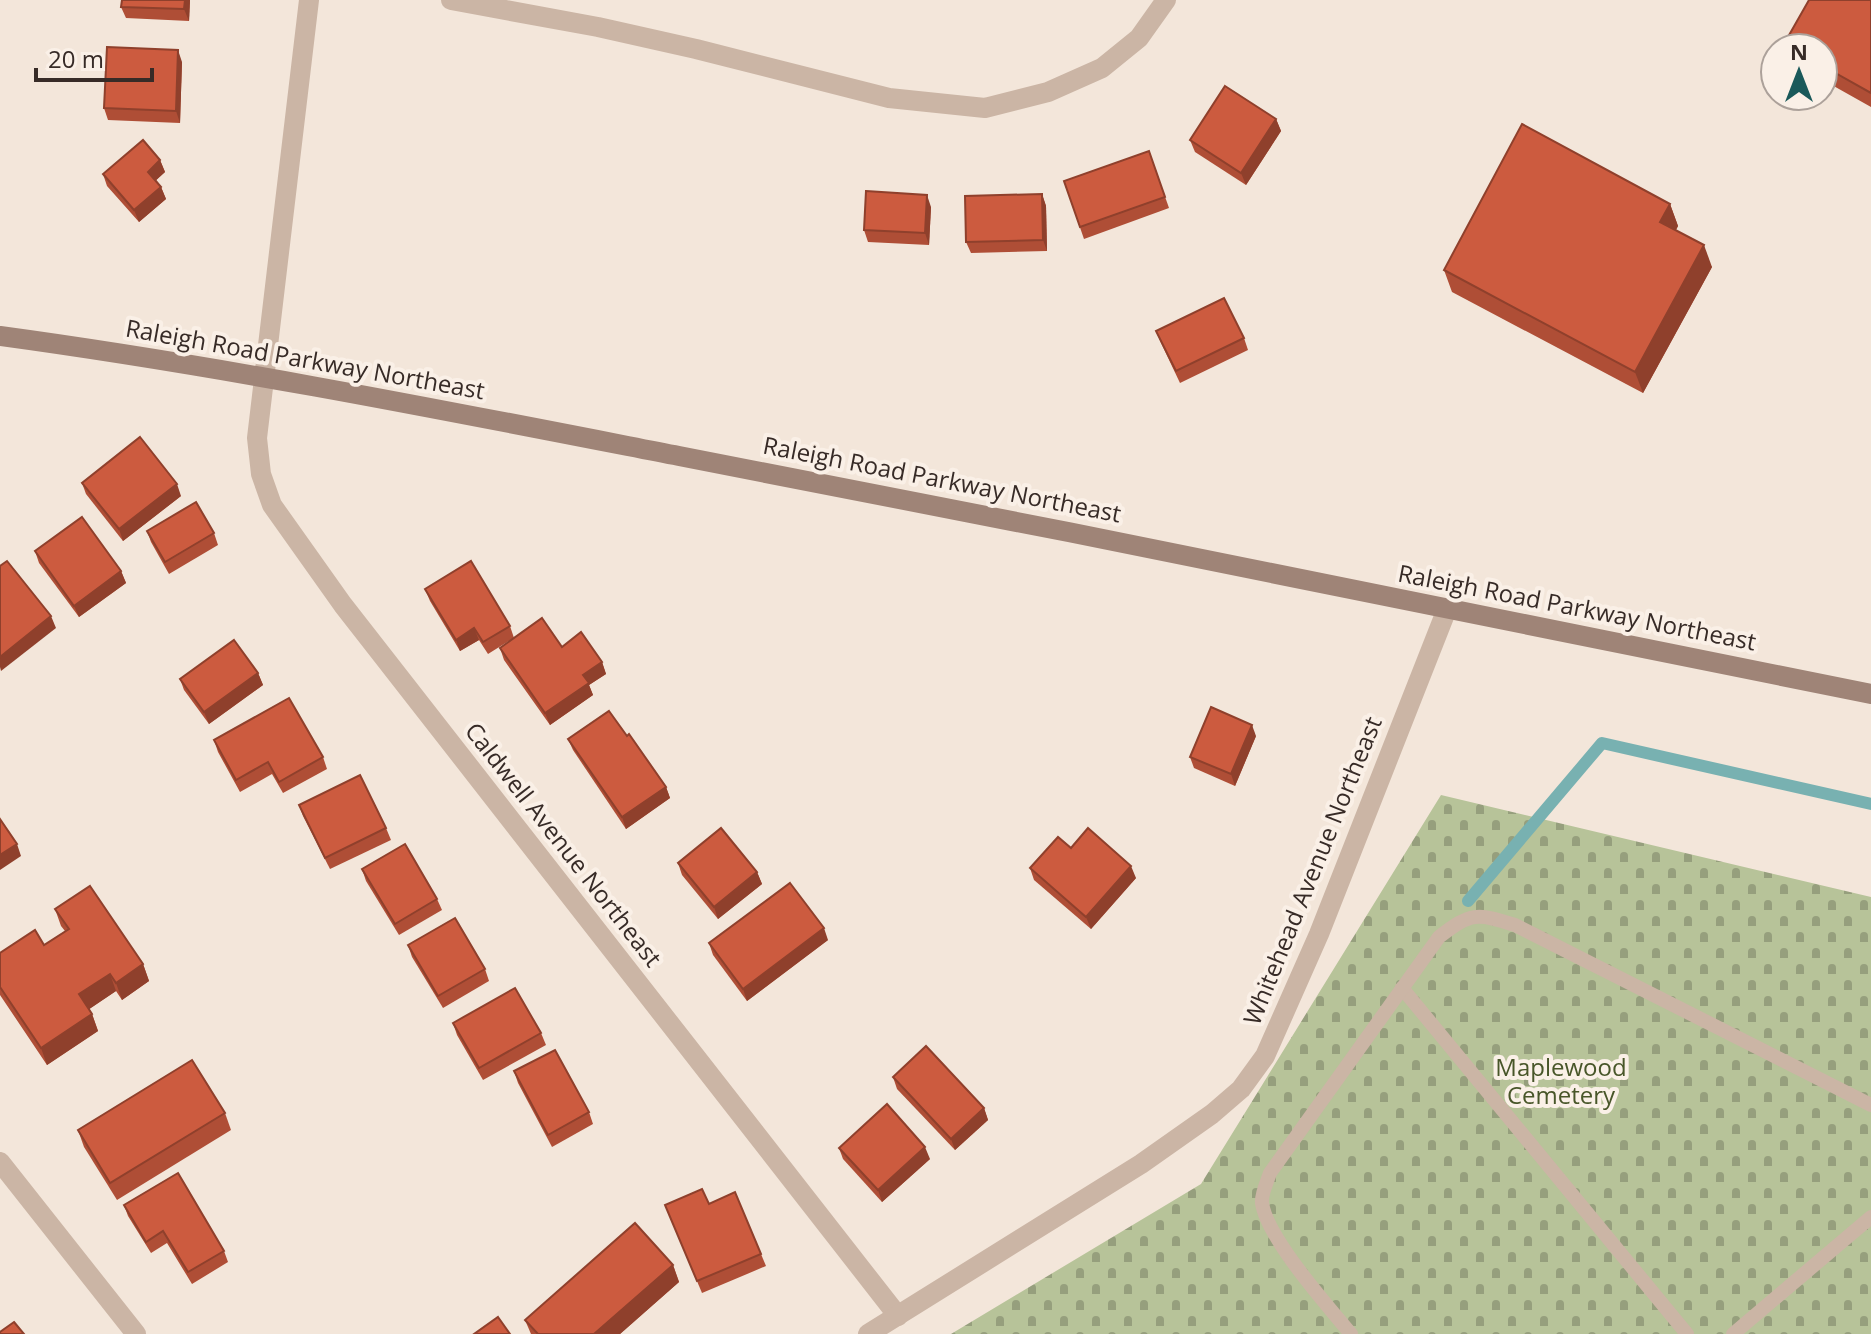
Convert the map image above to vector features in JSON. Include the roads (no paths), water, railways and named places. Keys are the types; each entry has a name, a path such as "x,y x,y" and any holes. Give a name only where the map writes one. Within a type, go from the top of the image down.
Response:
{"street":[{"name":"Caldwell Avenue Northeast","path":"309,0 257,438 261,474 272,505 343,605 898,1316"},
{"path":"451,0 682,46 889,98 985,108 1048,92 1102,68 1139,38 1166,0"},
{"name":"Raleigh Road Parkway Northeast","path":"0,336 263,376 1016,520 1871,694"},
{"name":"Whitehead Avenue Northeast","path":"868,1334 1141,1164 1212,1114 1241,1089 1265,1056 1319,934 1447,609"},
{"path":"0,1162 136,1334"}],"lane":[{"path":"1351,1334 1313,1289 1267,1221 1261,1199 1270,1173 1402,988 1439,937 1461,919 1487,916 1515,925 1871,1105"},
{"path":"1402,988 1687,1334"},
{"path":"1733,1334 1871,1217"}],"waterway":[{"path":"1468,901 1602,743 1871,804"}],"park label":[{"name":"Maplewood Cemetery","path":"1561,1082"}]}
